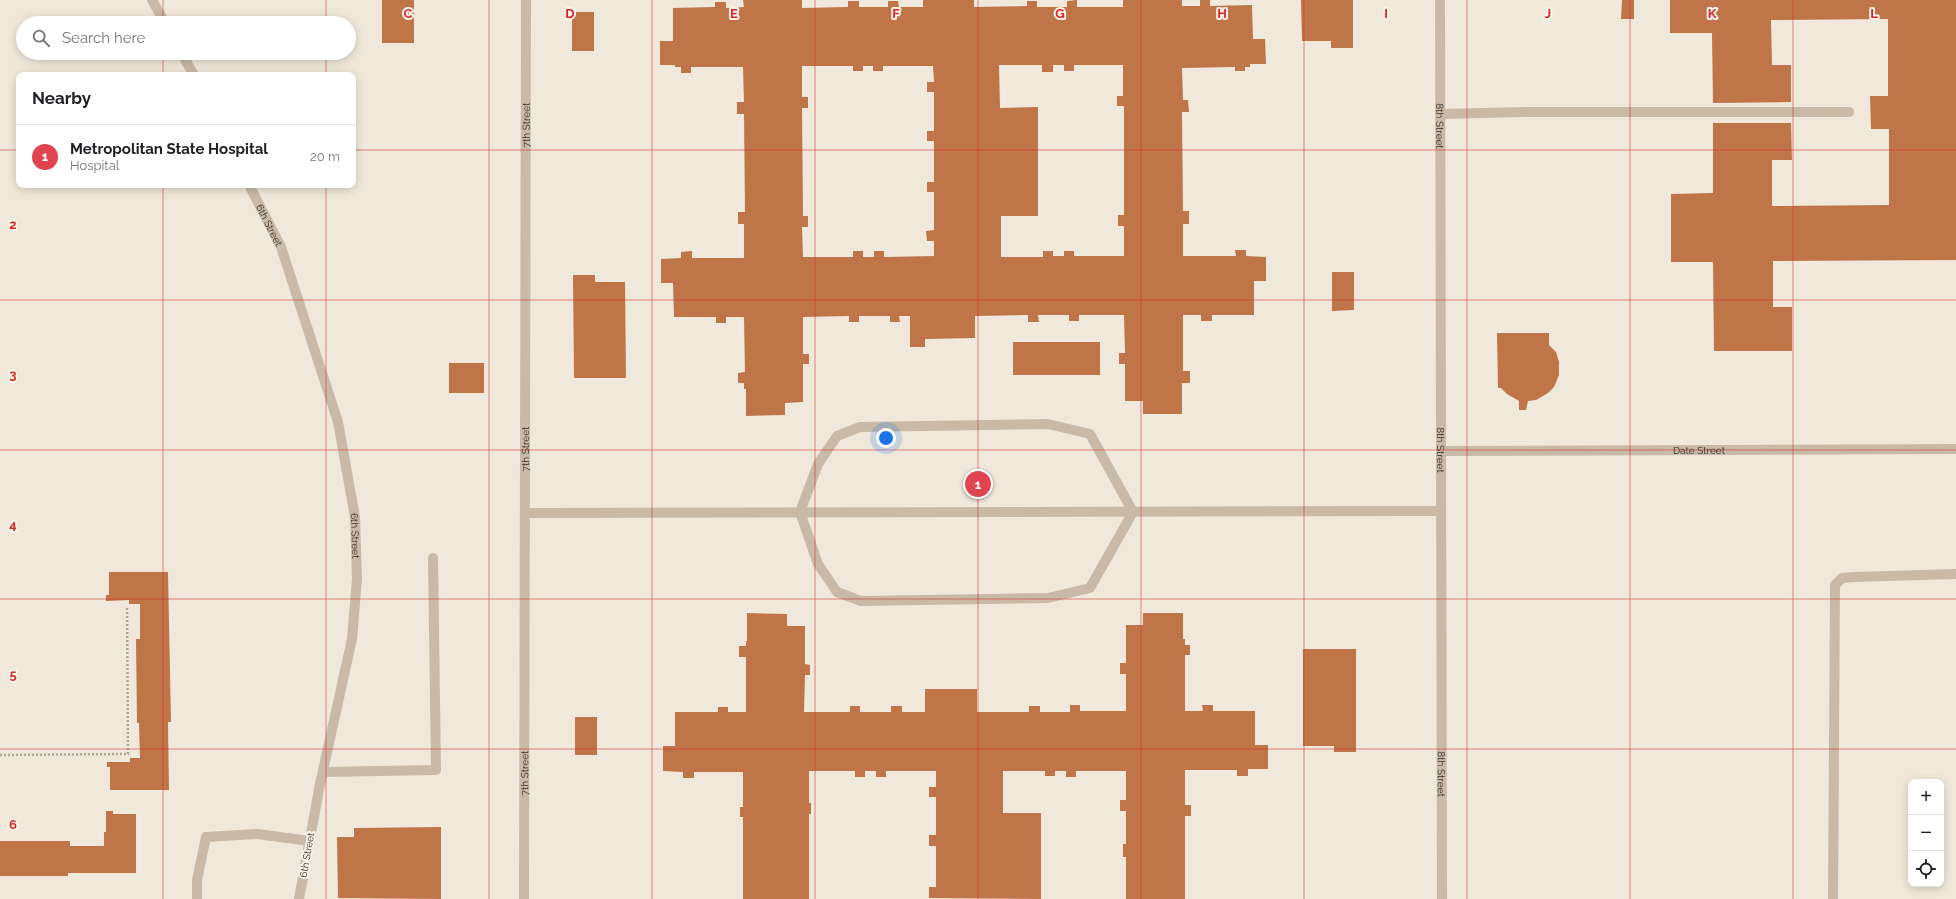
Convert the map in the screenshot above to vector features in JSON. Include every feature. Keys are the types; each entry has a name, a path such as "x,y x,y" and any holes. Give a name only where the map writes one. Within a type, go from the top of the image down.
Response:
{"street":[{"path":"152,0 161,16"},
{"name":"7th Street","path":"524,899 526,0"},
{"name":"8th Street","path":"1440,0 1442,899"},
{"path":"185,60 192,72"},
{"path":"1440,114 1525,112 1849,112"},
{"name":"6th Street","path":"250,188 280,247 338,422 355,518 357,579 352,639 323,772 300,899"},
{"path":"1048,424 1090,434 1133,512 1090,588 1048,598 861,601 837,592 829,581 818,564 800,512 818,464 837,436 860,426 1048,424"},
{"name":"Date Street","path":"1441,451 1956,449"},
{"path":"525,513 1441,511"},
{"path":"323,772 436,770 433,558"},
{"path":"1833,899 1835,585 1842,578 1956,574"},
{"path":"197,899 197,880 206,837 257,834 310,841"}],"path":[{"path":"0,755 128,754 127,606"}],"building":[{"path":"382,0 414,0 414,43 382,43"},
{"path":"743,0 802,0 802,8 848,7 848,1 859,1 859,7 888,7 888,1 898,1 899,7 923,7 923,0 974,0 974,7 1027,6 1027,1 1037,1 1037,7 1067,7 1067,1 1077,0 1077,7 1123,7 1123,0 1182,0 1182,6 1200,6 1200,0 1210,0 1210,6 1252,5 1253,39 1265,39 1266,64 1250,64 1250,67 1245,67 1245,71 1235,71 1235,67 1182,68 1183,100 1188,100 1189,112 1182,112 1183,211 1189,211 1189,224 1183,224 1183,256 1236,256 1235,250 1246,250 1246,256 1266,257 1266,281 1254,281 1254,315 1212,315 1212,321 1201,321 1201,315 1183,315 1183,371 1190,371 1190,383 1182,383 1182,414 1143,414 1143,401 1125,401 1125,364 1119,364 1119,353 1125,353 1124,315 1079,315 1079,321 1069,321 1069,315 1038,315 1039,322 1028,322 1028,315 975,316 975,338 925,339 925,347 910,347 910,316 899,316 900,322 890,322 890,316 859,316 859,322 849,322 849,316 803,317 803,354 809,354 809,364 803,364 803,402 785,403 785,415 746,416 746,389 744,389 744,383 738,383 738,373 745,372 744,317 726,317 726,323 716,323 716,317 674,317 673,283 661,283 661,259 681,258 681,252 692,251 692,258 744,258 744,224 738,224 738,212 745,212 744,114 737,114 737,102 744,102 743,67 691,67 691,73 681,73 681,67 675,67 675,65 660,65 660,41 673,41 673,8 715,7 715,2 726,2 726,8 744,7","holes":["999,65 1042,65 1042,72 1053,72 1053,65 1064,65 1064,71 1074,71 1074,65 1123,65 1123,96 1117,96 1117,106 1124,106 1124,215 1118,215 1118,226 1124,226 1124,256 1074,256 1074,251 1064,251 1064,256 1053,256 1053,251 1043,251 1043,257 1001,257 1001,216 1038,216 1038,107 1000,108","802,66 853,66 853,71 863,71 863,66 873,66 873,71 883,71 883,66 933,66 934,82 927,82 927,92 934,92 934,131 927,131 927,141 934,141 934,182 927,182 927,192 934,192 934,230 926,231 927,241 934,241 934,256 884,257 884,251 874,251 874,257 863,257 863,251 853,251 853,257 803,257 802,227 808,227 808,216 803,216 802,108 808,108 808,97 802,97"]},
{"path":"1301,0 1353,0 1353,48 1331,48 1331,41 1302,41"},
{"path":"1622,0 1634,0 1634,19 1621,19"},
{"path":"1670,0 1956,0 1956,260 1773,261 1773,307 1792,307 1792,351 1714,351 1713,262 1671,262 1671,194 1713,193 1713,123 1791,123 1792,160 1772,160 1772,206 1889,205 1889,129 1871,129 1870,96 1888,96 1888,19 1771,20 1772,65 1791,65 1791,102 1713,103 1712,33 1670,33"},
{"path":"572,12 594,12 594,51 572,51"},
{"path":"1332,272 1354,272 1354,310 1332,311"},
{"path":"573,275 595,275 595,282 625,282 626,378 574,378"},
{"path":"1497,333 1549,333 1549,345 1556,352 1559,362 1559,375 1554,387 1548,393 1536,400 1528,401 1526,410 1519,410 1519,401 1507,394 1501,388 1498,388"},
{"path":"1013,342 1100,342 1100,375 1013,375"},
{"path":"449,363 484,363 484,393 449,393"},
{"path":"109,572 168,572 171,722 168,722 169,790 110,790 110,767 107,767 107,762 130,762 130,758 140,758 139,723 137,723 136,639 140,639 140,604 129,604 129,600 106,601 106,595 109,595"},
{"path":"747,613 787,614 787,626 805,626 805,664 810,665 810,675 805,675 804,712 850,712 850,706 860,706 860,712 891,712 891,706 902,706 902,712 925,712 925,689 977,689 977,712 1029,712 1029,706 1040,706 1040,712 1070,712 1070,705 1080,705 1080,711 1126,711 1126,674 1120,674 1120,663 1126,663 1126,625 1143,625 1143,613 1183,613 1183,639 1185,639 1185,645 1190,645 1190,655 1185,655 1185,711 1203,711 1202,705 1213,705 1213,711 1255,711 1255,745 1268,745 1268,769 1248,769 1248,776 1237,776 1237,770 1185,770 1185,805 1191,805 1191,816 1185,816 1185,899 1126,899 1126,857 1123,857 1123,844 1126,844 1126,811 1120,811 1120,800 1126,800 1126,771 1076,771 1076,777 1066,777 1066,771 1055,771 1055,776 1045,776 1045,771 1003,771 1003,813 1041,813 1041,899 929,898 929,887 936,887 936,846 929,846 929,835 936,835 936,797 929,797 929,787 936,787 936,771 886,771 886,777 876,777 876,771 865,771 865,777 855,777 855,771 809,771 809,803 811,803 811,814 809,814 809,899 743,899 743,817 740,817 740,807 743,807 743,772 694,772 694,778 683,778 683,772 663,771 663,746 675,746 675,712 718,712 718,707 728,707 728,712 746,712 746,657 739,657 739,646 746,646"},
{"path":"1303,649 1356,649 1356,752 1334,752 1334,746 1303,746"},
{"path":"575,717 597,717 597,755 575,755"},
{"path":"106,811 113,811 113,814 136,814 136,873 68,873 68,876 0,876 0,841 70,841 70,846 104,846"},
{"path":"441,827 441,899 338,898 337,837 354,837 354,828"}],"place":[{"name":"Metropolitan State Hospital","path":"978,484"}]}
